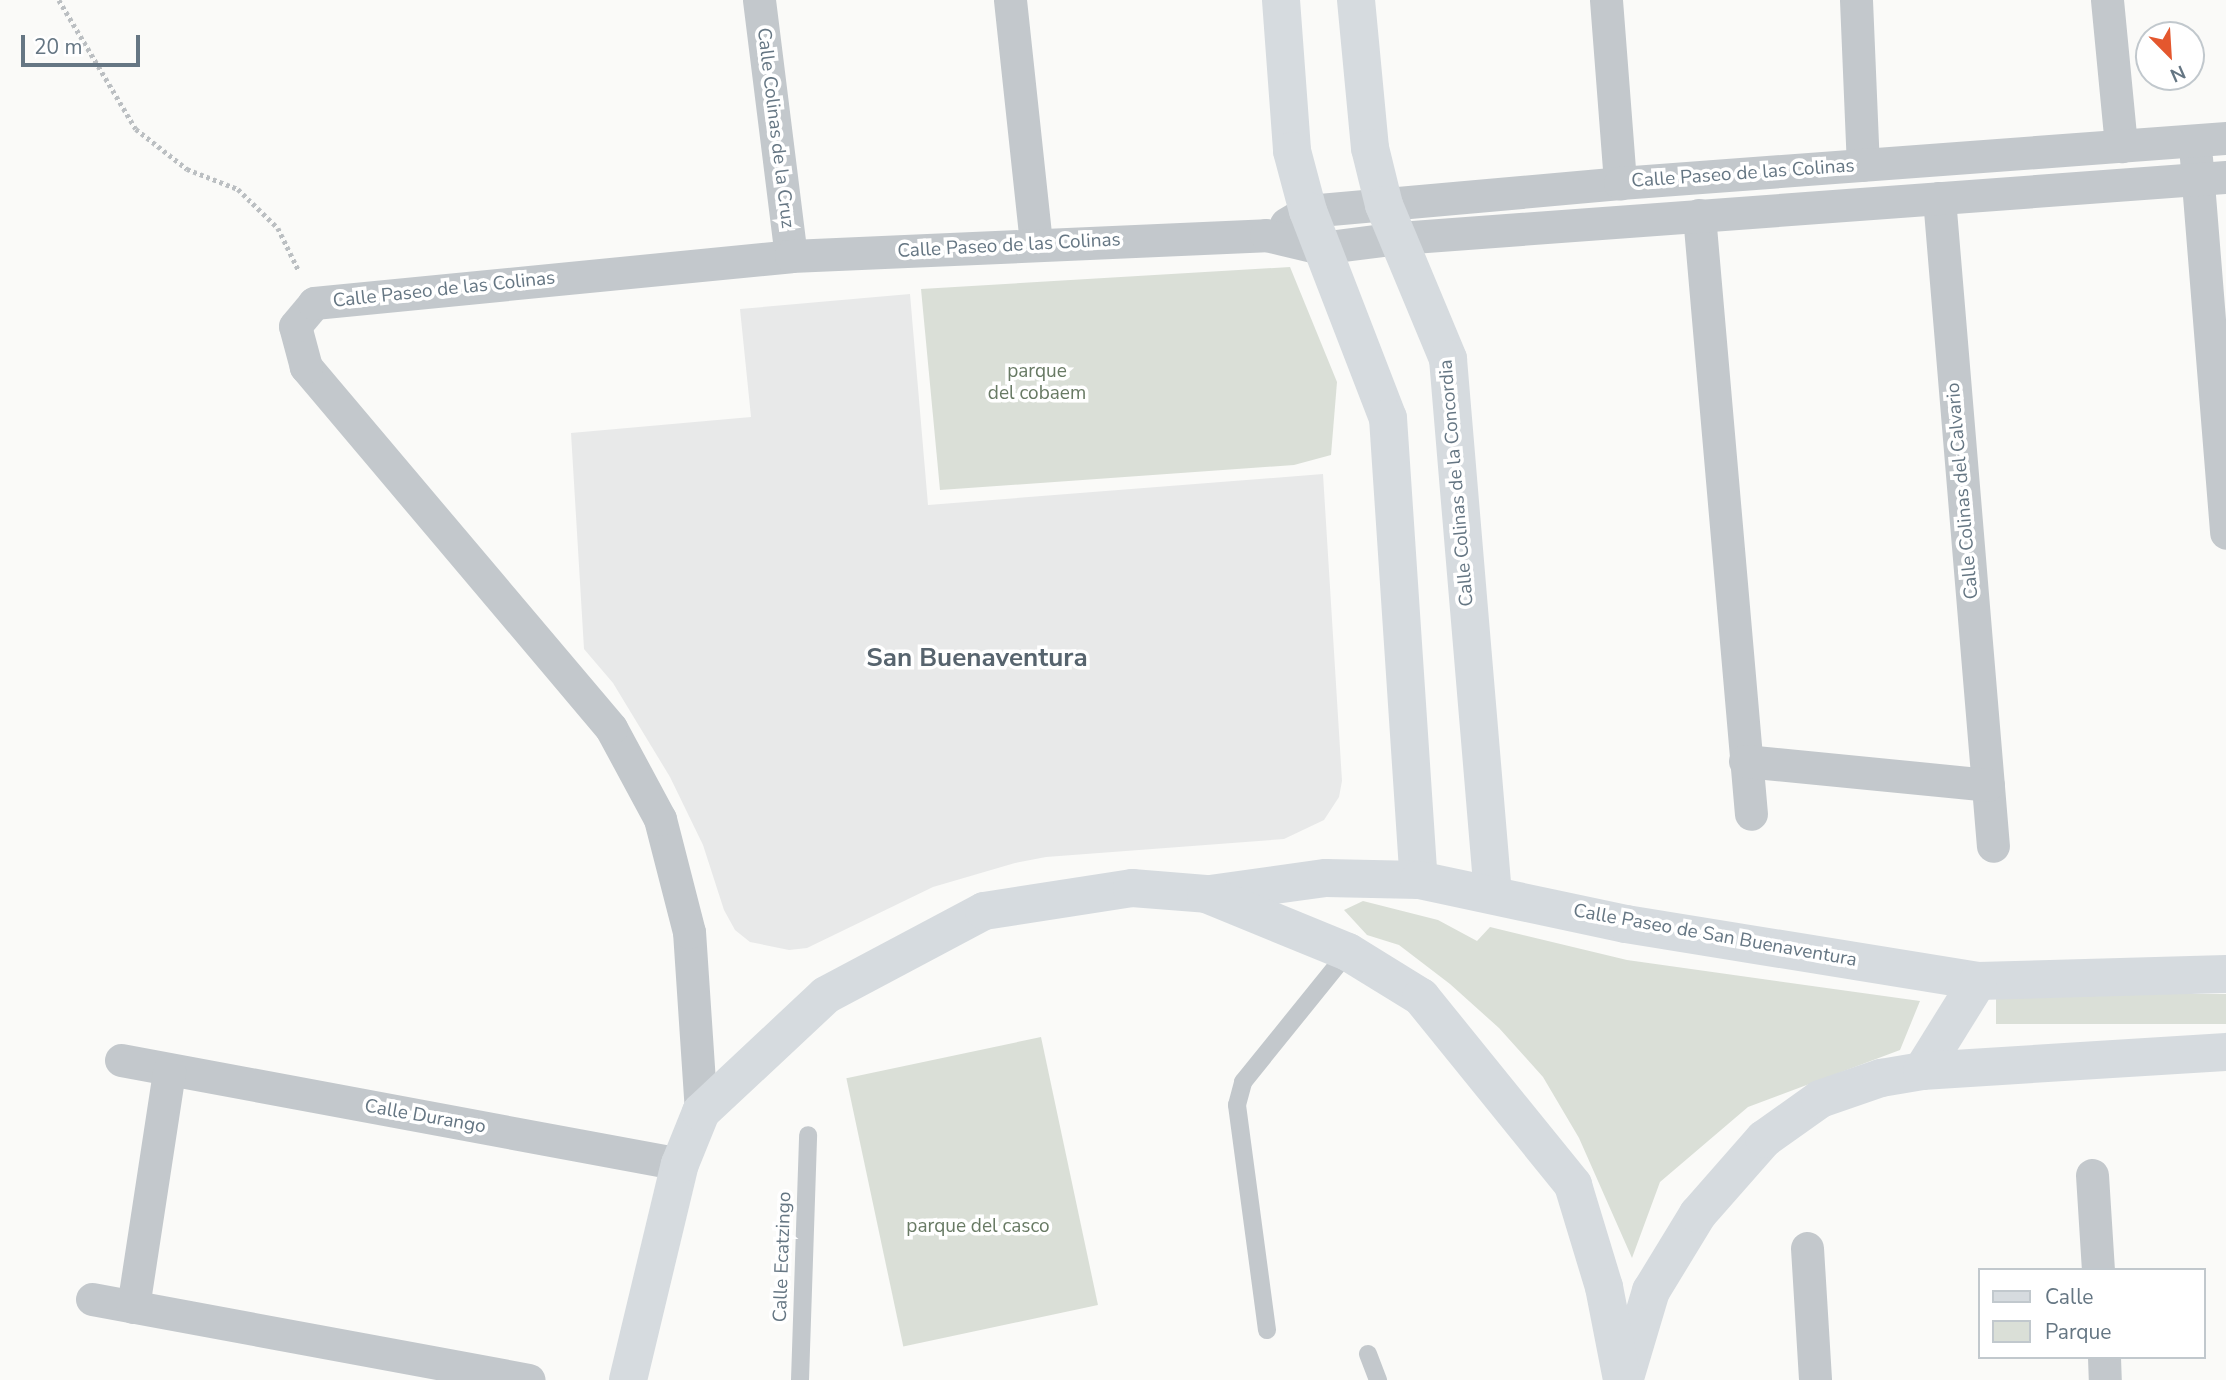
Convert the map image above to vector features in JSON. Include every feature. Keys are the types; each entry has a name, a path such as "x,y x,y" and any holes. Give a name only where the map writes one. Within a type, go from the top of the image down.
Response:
{"main road":[{"path":"1281,0 1292,150 1320,248 1388,418 1419,880"},
{"name":"Calle Colinas de la Concordia","path":"1356,0 1370,148 1391,221 1448,359 1493,895"},
{"name":"Calle Paseo de San Buenaventura","path":"628,1380 680,1164 701,1112 827,995 984,911 1132,888 1206,894 1326,878 1419,880 1626,924 1978,981 2226,974"},
{"name":"Calle Paseo de San Buenaventura","path":"1206,894 1348,953 1421,997 1573,1185 1604,1287 1623,1380"},
{"path":"1922,1071 1978,981"},
{"name":"Calle Paseo de San Buenaventura","path":"1623,1380 1651,1291 1698,1214 1764,1139 1821,1099 1881,1078 1922,1071 2226,1052"}],"street":[{"name":"Calle Colinas de la Cruz","path":"759,0 791,256"},
{"path":"1010,0 1036,244"},
{"path":"1606,0 1620,183"},
{"path":"1856,0 1863,166"},
{"path":"2107,0 2122,146"},
{"name":"Calle Paseo de las Colinas","path":"701,1112 690,932 660,819 611,728 306,367 295,326 314,303 791,256 1266,235 1320,248 1391,221 1620,183 2210,139"},
{"path":"2210,139 2226,533"},
{"name":"Calle Paseo de las Colinas","path":"1266,235 1308,211 1391,221 1699,215 2212,178"},
{"name":"Calle Colinas del Calvario","path":"1939,198 1993,846"},
{"path":"1699,215 1751,814"},
{"path":"1745,761 1988,785"},
{"name":"Calle Durango","path":"121,1060 680,1164"},
{"path":"133,1307 169,1071"},
{"path":"2092,1175 2098,1268"},
{"path":"1807,1248 1815,1380"},
{"path":"92,1299 529,1380"},
{"path":"2104,1359 2105,1380"}],"lane":[{"path":"1267,1331 1237,1105 1243,1082 1348,953"},
{"name":"Calle Ecatzingo","path":"800,1380 808,1135"},
{"path":"1368,1354 1378,1380"}],"path":[{"path":"60,0 136,129 187,169 238,189 278,228 314,303"}],"shaded area":[{"path":"910,294 928,505 1323,474 1342,781 1339,797 1324,820 1284,839 1046,857 1015,863 933,887 807,948 789,950 750,942 735,930 724,910 703,845 670,777 613,683 584,649 571,433 751,417 740,309"}],"green space":[{"name":"parque del cobaem","path":"1290,267 1337,382 1331,455 1294,465 940,490 921,289"},
{"path":"1363,901 1438,920 1477,941 1490,927 1627,960 1920,1001 1900,1050 1748,1107 1660,1182 1632,1258 1579,1138 1543,1077 1499,1028 1450,984 1399,945 1367,935 1344,910"},
{"path":"1996,994 2226,994 2226,1024 1996,1024"},
{"name":"parque del casco","path":"1041,1037 1098,1305 903,1346 846,1078"}],"district":[{"name":"San Buenaventura","path":"977,658"}]}
